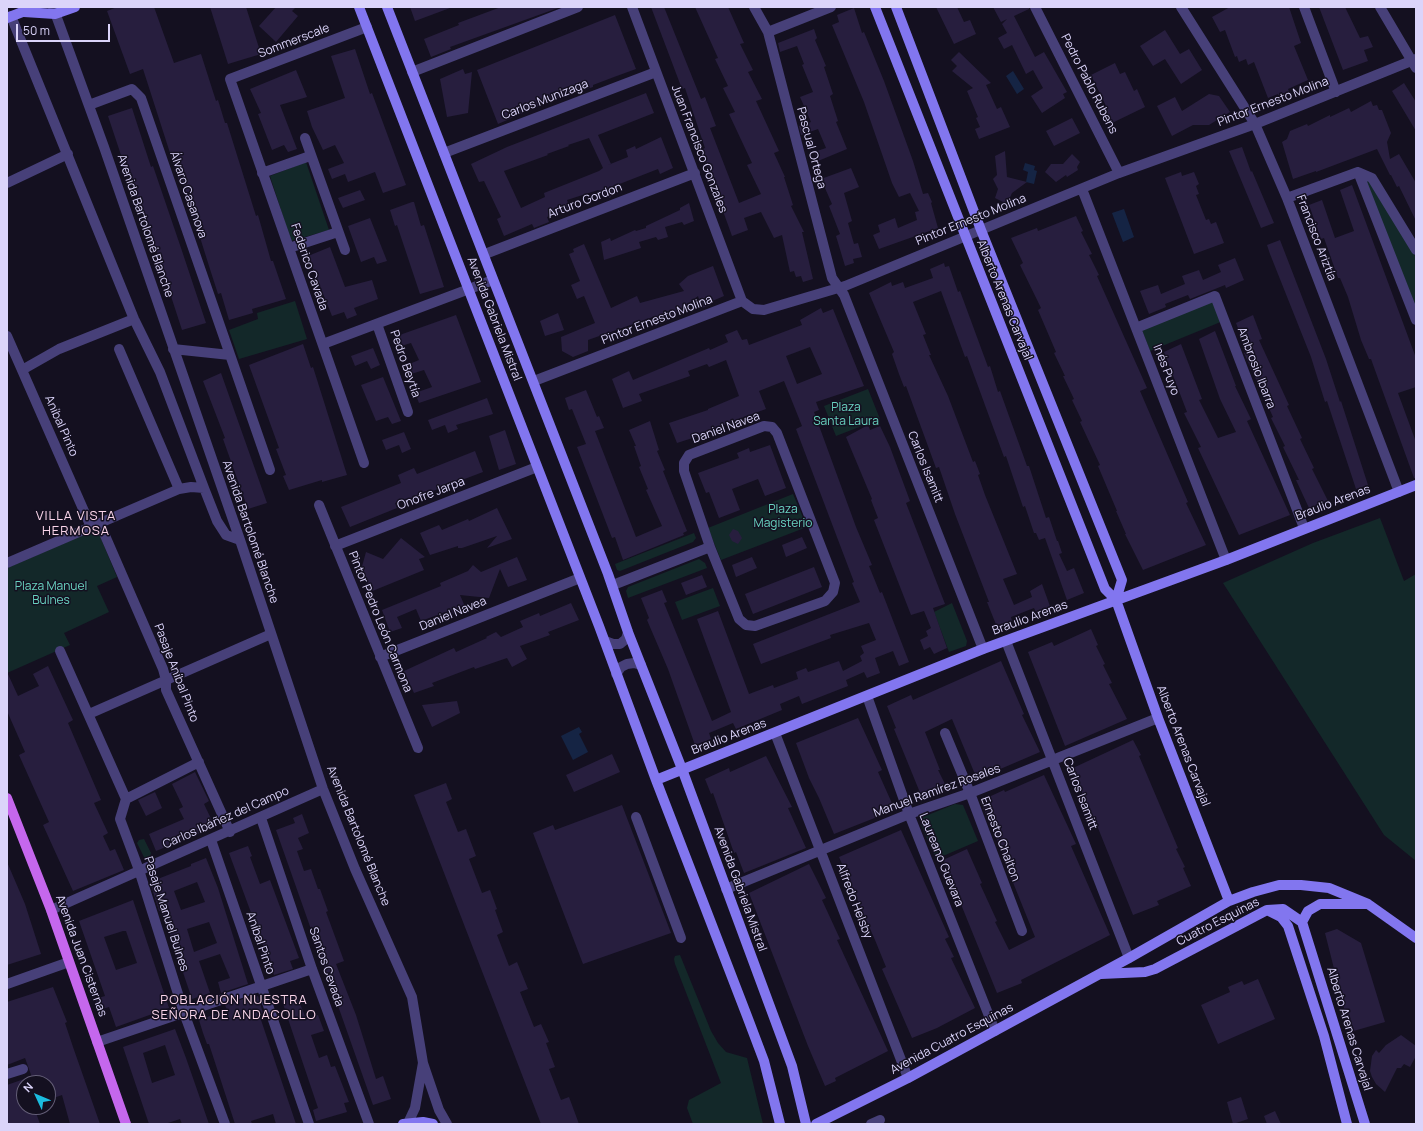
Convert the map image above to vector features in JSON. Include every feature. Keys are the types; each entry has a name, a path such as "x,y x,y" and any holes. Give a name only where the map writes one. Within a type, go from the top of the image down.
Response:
{"main road":[{"name":"Avenida Juan Cisternas","path":"7,798 51,910 126,1124"}],"street":[{"path":"34,7 23,9 9,17 68,154 134,319 160,372 217,520 226,535 240,540"},
{"path":"23,9 54,10 75,7"},
{"name":"Avenida Gabriela Mistral","path":"359,7 470,290 536,467 605,641 656,780 764,1061 780,1124"},
{"name":"Avenida Gabriela Mistral","path":"387,7 485,254 493,280 613,585 628,632 682,769 792,1066 806,1124"},
{"path":"412,72 578,7"},
{"name":"Juan Francisco Gonzales","path":"632,7 742,301"},
{"name":"Pascual Ortega","path":"754,7 768,32 832,278 841,291"},
{"path":"768,32 831,7"},
{"name":"Alberto Arenas Carvajal","path":"875,7 1105,589 1116,600 1158,718 1228,901"},
{"name":"Alberto Arenas Carvajal","path":"896,7 981,230 1122,580 1116,600"},
{"name":"Pedro Pablo Rubens","path":"1035,7 1119,173"},
{"name":"Francisco Ariztía","path":"1181,7 1255,124 1287,198 1399,492"},
{"path":"1304,7 1336,92"},
{"path":"1380,7 1415,63"},
{"name":"Avenida Bartolomé Blanche","path":"54,10 89,105 240,540 323,789 355,869 412,997 423,1063 439,1110 447,1124"},
{"name":"Sommerscale","path":"230,79 367,27"},
{"name":"Pintor Ernesto Molina","path":"534,381 742,301 753,309 764,310 841,291 965,236 1119,173 1255,124 1415,63"},
{"name":"Carlos Munizaga","path":"444,153 656,72"},
{"name":"Federico Cavada","path":"230,79 364,463"},
{"name":"Álvaro Casanova","path":"89,105 132,89 141,98 270,470"},
{"path":"305,138 310,156 345,250"},
{"path":"7,183 68,154"},
{"path":"262,173 310,156"},
{"path":"1358,172 1416,320"},
{"path":"1287,198 1358,172 1372,178 1416,250"},
{"name":"Arturo Gordon","path":"485,254 695,173"},
{"name":"Inés Puyo","path":"1082,189 1226,560"},
{"path":"289,248 338,232"},
{"path":"323,344 470,290 493,280"},
{"name":"Carlos Isamitt","path":"841,291 983,649"},
{"name":"Ambrosio Ibarra","path":"1136,328 1215,296 1304,528"},
{"path":"22,370 59,349 134,319"},
{"name":"Pedro Beytía","path":"377,324 408,412"},
{"name":"Aníbal Pinto","path":"7,336 95,525"},
{"path":"119,349 179,489"},
{"path":"173,349 230,355"},
{"name":"Daniel Navea","path":"764,426 772,427 777,433 835,583 833,592 825,600 755,626 746,625 739,619 710,547 684,471 684,463 690,455 764,426"},
{"name":"Onofre Jarpa","path":"335,546 536,467"},
{"name":"Braulio Arenas","path":"656,780 983,649 1226,560 1304,528 1416,486"},
{"path":"7,563 179,489 191,487 204,488"},
{"name":"Pintor Pedro León Carmona","path":"319,505 418,748"},
{"name":"Pasaje Aníbal Pinto","path":"95,525 166,680 166,690 230,832"},
{"path":"613,585 710,547"},
{"name":"Daniel Navea","path":"380,657 580,578"},
{"path":"605,641 613,644 620,644 626,639 628,632"},
{"path":"89,714 272,634"},
{"name":"Carlos Isamitt","path":"1006,641 1054,760 1129,958"},
{"path":"60,651 126,799 199,762"},
{"path":"616,674 627,664 634,663 641,665"},
{"name":"Laureano Guevara","path":"867,696 908,814 994,1031"},
{"name":"Manuel Ramírez Rosales","path":"726,889 908,814 970,793 1158,718"},
{"name":"Alfredo Helsby","path":"774,733 908,1078"},
{"name":"Ernesto Chalton","path":"944,733 970,793 1022,931"},
{"name":"Carlos Ibáñez del Campo","path":"51,910 139,870 230,832 323,789"},
{"name":"Pasaje Manuel Bulnes","path":"126,799 120,819 139,870 184,1013 225,1124"},
{"path":"636,817 682,938"},
{"name":"Santos Cevada","path":"261,818 312,969 369,1124"},
{"name":"Aníbal Pinto","path":"211,840 309,1124"},
{"path":"1099,974 1228,901 1279,886 1301,885 1329,888 1368,904 1416,938"},
{"path":"1302,922 1308,911 1320,904 1368,904"},
{"name":"Cuatro Esquinas","path":"1099,974 1145,972 1155,969 1266,910 1283,909 1302,922"},
{"path":"1266,910 1281,917 1288,926 1324,1036 1347,1124"},
{"name":"Alberto Arenas Carvajal","path":"1302,922 1365,1124"},
{"path":"1129,958 1135,967 1145,972"},
{"path":"7,984 69,962"},
{"path":"97,1042 312,969"},
{"name":"Avenida Cuatro Esquinas","path":"816,1124 908,1078 1099,974"},
{"name":"Avenida Bartolomé Blanche","path":"406,1124 415,1108 423,1063"},
{"path":"7,1074 23,1068"},
{"path":"406,1124 433,1124"}],"green space":[{"path":"306,162 329,230 291,241 270,176"},
{"path":"1364,178 1370,180 1416,257 1416,311"},
{"path":"295,301 307,339 239,359 229,330 258,319 257,313"},
{"path":"1214,301 1223,321 1150,351 1142,330"},
{"name":"Plaza Santa Laura","path":"868,389 880,419 836,436 824,406"},
{"name":"Plaza Magisterio","path":"793,494 807,527 721,560 708,528"},
{"path":"1380,518 1404,581 1416,574 1416,861 1384,835 1223,583 1313,543"},
{"name":"Plaza Manuel Bulnes","path":"97,529 117,577 97,586 109,612 64,633 70,645 7,673 7,568"},
{"path":"694,533 696,538 693,542 620,571 617,570 615,564"},
{"path":"699,559 705,563 707,568 628,598 626,591 628,587"},
{"path":"713,588 720,606 682,620 675,602"},
{"path":"952,603 967,641 966,646 949,652 934,612"},
{"path":"955,804 963,805 978,841 936,859 921,825 923,817"},
{"path":"144,839 151,853 150,856 145,859 137,843 139,840"},
{"path":"680,955 711,1031 718,1043 726,1052 747,1058 763,1124 693,1124 687,1108 689,1100 721,1083 675,964 675,956"}],"water":[{"path":"1013,71 1024,89 1017,94 1006,76"},
{"path":"1025,163 1035,166 1034,170 1037,171 1034,184 1026,182 1028,172 1023,170"},
{"path":"1124,209 1134,237 1123,242 1112,213"},
{"path":"579,727 582,732 579,734 588,752 573,760 561,736"}],"building":[{"path":"117,7 154,7 174,63 201,54 216,101 218,100 225,123 227,123 256,216 258,215 271,261 273,261 286,299 252,309 253,313 229,320 221,293 218,294 182,180 179,181 143,69 130,74 107,11"},
{"path":"210,7 246,7 261,54 228,64"},
{"path":"276,7 296,7 292,11 298,16 276,42 259,26"},
{"path":"410,7 450,7 450,8 415,21"},
{"path":"501,7 558,8 450,47 451,49 431,57 424,39 459,25 458,23"},
{"path":"651,7 664,7 701,99 705,97 716,126 710,128 739,203 761,194 747,165 752,163 729,114 735,112 723,88 728,86 715,59 718,58 695,7 728,7 744,43 740,44 753,70 748,72 762,99 756,101 779,151 774,153 785,177 793,205 791,206 804,232 802,232 813,279 803,282 801,276 796,277 794,271 790,272 782,235 774,238 761,212 744,218 748,230 732,236 701,150 705,148 685,88 682,89"},
{"path":"936,7 957,7 964,22 970,20 976,34 954,44"},
{"path":"993,7 1029,7 1029,9 1014,16 1035,57 1044,52 1067,92 1063,94 1065,98 1042,113 1031,96 1043,88 1033,70 1026,74 1012,45 1004,49 998,38 1007,33 1002,24 1007,19 1001,22"},
{"path":"1230,7 1289,7 1301,43 1294,46 1308,80 1288,89 1290,95 1280,99 1278,94 1268,98 1254,62 1248,65 1246,59 1239,62 1237,56 1235,57 1225,30 1220,32 1212,17"},
{"path":"1319,7 1345,7 1360,38 1368,36 1373,47 1364,50 1368,61 1343,70"},
{"path":"854,8 862,33 864,32 884,81 913,161 923,194 928,193 932,202 938,228 879,249 873,235 880,232 878,225 895,218 898,228 917,220 915,212 919,211 910,193 899,197 892,183 864,102 832,25 839,22 837,15"},
{"path":"615,15 636,69 593,85 593,87 550,101 498,124 477,70"},
{"path":"814,29 817,38 815,40 826,66 824,67 833,94 830,96 838,121 836,122 847,149 818,161 814,152 826,148 818,129 801,135 799,126 811,122 800,97 813,92 802,65 804,64 797,46 780,52 778,43"},
{"path":"1165,30 1180,54 1189,49 1202,70 1181,84 1165,59 1153,66 1140,46"},
{"path":"355,49 370,94 372,93 406,185 383,193 375,172 348,182 345,174 332,179 328,169 344,163 335,145 323,150 312,127 307,111 345,98 331,56"},
{"path":"959,52 991,83 986,85 997,109 1001,107 1010,127 979,139 975,129 980,127 976,118 978,117 967,91 973,88 952,71 957,66 951,60"},
{"path":"1115,63 1120,74 1125,72 1134,91 1137,89 1145,107 1110,124 1102,108 1106,106 1091,75"},
{"path":"463,69 465,74 472,72 468,113 447,117 440,79"},
{"path":"296,70 307,97 280,105 297,149 288,152 284,145 272,150 258,114 261,113 250,89"},
{"path":"1404,83 1416,102 1416,131 1392,91"},
{"path":"646,93 654,113 598,135 611,164 628,157 626,150 635,146 636,149 661,137 673,168 660,174 658,169 617,185 610,198 598,190 567,200 570,208 547,217 549,222 534,228 532,224 504,236 497,219 501,217 484,181 479,182 471,164 507,147","holes":["589,138 603,168 599,171 544,193 545,197 521,208 504,171"]},
{"path":"1209,94 1219,96 1230,112 1209,125 1193,125 1172,136 1157,106 1175,97 1182,111"},
{"path":"1371,101 1373,106 1377,105 1379,110 1382,110 1391,133 1387,142 1390,159 1399,154 1416,183 1416,221 1399,186 1397,187 1377,149 1293,179 1282,142 1287,139 1290,131 1307,124 1308,126 1330,115 1330,117 1349,108 1351,112"},
{"path":"132,108 151,167 153,166 206,323 182,330 145,217 143,218 126,160 123,161 108,116"},
{"path":"1072,118 1080,133 1054,146 1046,131"},
{"path":"1242,147 1251,172 1252,171 1274,223 1261,228 1229,151"},
{"path":"1005,151 1007,177 1027,182 1012,193 1007,204 995,198 998,189 993,179 997,175 995,156"},
{"path":"1072,154 1080,162 1077,167 1078,170 1067,177 1066,175 1056,182 1045,172 1051,164 1063,164"},
{"path":"851,168 859,187 844,193 852,221 848,223 854,244 858,243 862,257 853,259 854,263 845,266 836,236 840,234 829,206 832,204 821,179"},
{"path":"1181,172 1182,176 1194,172 1199,184 1196,186 1199,194 1196,195 1206,220 1209,219 1211,224 1216,222 1224,243 1194,254 1165,178"},
{"path":"1352,185 1416,358 1416,387 1398,393 1416,442 1416,478 1414,478 1371,359 1369,359 1361,340 1348,297 1340,278 1338,278 1324,238 1321,239 1309,205 1322,200 1335,238 1354,231 1340,190"},
{"path":"360,190 365,200 343,208 338,198"},
{"path":"414,202 421,226 424,225 444,287 420,294 397,225 395,226 390,210"},
{"path":"689,203 694,221 684,225 682,222 665,227 668,237 658,240 656,237 639,242 641,248 604,260 601,242 610,238 611,241 635,230 646,228 646,226 680,210 680,208"},
{"path":"1076,216 1083,231 1081,232 1092,254 1089,255 1099,275 1097,276 1147,388 1140,391 1188,502 1186,503 1206,545 1143,570 1125,534 1098,466 1100,465 1080,422 1082,421 1072,400 1074,399 1063,376 1065,376 1054,353 1056,352 1038,310 1041,308 1020,265 1023,263 1011,238 1037,228 1038,231"},
{"path":"370,218 387,261 377,264 374,257 361,262 348,226"},
{"path":"1280,240 1326,359 1368,485 1356,489 1327,401 1325,402 1311,357 1267,245"},
{"path":"584,244 611,308 637,296 640,303 684,291 679,284 688,276 713,266 724,296 710,302 711,305 702,308 698,296 671,319 655,326 653,317 588,340 588,351 573,357 562,351 561,337 595,323 584,296 577,299 571,285 580,281 569,254 574,252 573,249"},
{"path":"330,247 345,287 372,280 378,299 354,308 357,315 347,319 344,312 332,316 308,256"},
{"path":"1235,258 1244,280 1226,288 1225,285 1190,299 1188,295 1165,304 1166,307 1149,314 1140,291 1158,285 1161,294 1185,284 1182,276 1199,270 1203,280 1221,272 1218,265"},
{"path":"944,263 945,267 949,266 958,292 960,291 988,367 990,366 998,392 1000,391 1027,466 1029,466 1046,518 1049,517 1058,541 1062,553 1059,554 1067,571 1074,568 1084,593 1067,600 1045,538 1039,540 1036,533 1034,533 1025,506 1023,507 1006,456 1004,457 967,356 965,357 941,291 913,302 926,334 923,335 931,355 929,355 948,396 973,462 975,461 985,495 1017,574 1003,579 1014,605 1032,597 1030,591 1042,584 1051,609 1037,614 1034,608 1011,617 1012,621 997,627 939,467 936,468 906,386 904,387 899,374 892,354 894,352 869,293 891,282 892,286 903,282 905,288 933,278 930,269"},
{"path":"821,308 823,313 833,309 864,386 816,402 819,410 814,412 856,527 872,565 869,566 880,593 882,592 909,662 899,666 893,651 875,658 880,673 867,678 864,672 846,680 848,686 802,704 799,696 780,704 782,710 736,729 733,723 709,733 711,739 695,745 668,669 647,620 649,618 641,598 662,590 667,602 664,603 712,721 731,712 697,619 718,611 749,694 773,685 774,688 798,679 796,672 806,668 808,672 839,661 843,671 862,661 860,656 864,653 861,646 876,640 869,623 830,635 831,638 761,664 753,644 860,602 852,583 854,582 796,429 802,426 784,381 759,391 766,409 707,431 708,433 677,443 669,423 708,410 739,396 726,360 709,367 707,364 688,371 690,376 639,394 642,401 623,408 612,379 629,371 633,380 709,348 710,350 728,342 725,335 737,330 742,340 747,339 749,345 802,325 800,320","holes":["810,347 822,374 797,384 786,356"]},
{"path":"558,313 564,330 545,336 540,321"},
{"path":"456,315 481,382 419,403 415,393 432,387 424,370 411,374 407,365 419,360 411,343 398,347 394,337"},
{"path":"1253,315 1262,339 1259,340 1289,405 1287,406 1302,438 1300,439 1314,468 1312,469 1328,501 1309,508 1296,480 1299,480 1283,447 1285,446 1271,418 1273,417 1244,353 1247,352 1236,323"},
{"path":"1215,331 1235,386 1251,419 1247,421 1290,515 1239,535 1198,448 1201,447 1184,413 1187,412 1164,352 1181,344 1202,399 1199,400 1218,438 1236,432 1220,399 1199,339"},
{"path":"303,344 311,368 313,367 347,475 322,482 322,480 289,490 283,476 286,475 276,449 279,448 249,365"},
{"path":"373,348 380,365 371,369 367,361 355,366 351,356"},
{"path":"221,373 267,503 248,509 223,439 225,438 203,381"},
{"path":"383,377 401,421 392,424 388,417 376,421 361,385"},
{"path":"586,390 597,417 599,416 604,428 595,431 636,537 662,526 646,490 648,489 639,467 641,466 634,446 636,446 629,430 650,421 659,450 657,451 665,470 663,471 687,531 683,533 684,535 623,560 615,537 612,538 577,447 586,444 572,409 569,410 565,398"},
{"path":"487,398 493,414 456,425 458,429 448,433 445,425 432,430 428,420"},
{"path":"868,425 870,430 880,426 890,447 910,501 906,503 945,604 933,608 947,648 934,654 930,647 924,650 920,640 928,636 926,631 931,628 924,611 911,615 874,520 878,518 871,500 872,499 846,437"},
{"path":"505,430 516,464 499,470 489,436"},
{"path":"404,432 411,449 402,453 399,445 386,450 382,440"},
{"path":"770,445 786,488 765,496 758,479 732,489 740,510 719,518 709,492 706,493 698,473 739,458 737,453 749,448 750,452"},
{"path":"475,451 483,472 425,494 395,503 397,508 350,527 341,507 401,483 398,475 414,468 417,474"},
{"path":"497,508 512,539 487,548 497,536 462,548 458,548 458,546 430,555 420,533 439,525 442,530 468,519 469,521"},
{"path":"733,529 738,531 742,538 738,544 732,541 729,535"},
{"path":"802,537 807,548 786,557 782,545"},
{"path":"401,538 425,557 419,559 424,570 370,592 361,570 366,552 383,559"},
{"path":"517,557 527,580 508,587 500,569 489,598 460,595 466,609 453,614 451,610 421,621 416,609 397,617 402,628 390,632 382,610 441,586 440,583 468,571 473,565 481,572"},
{"path":"752,557 757,568 736,577 732,565"},
{"path":"814,567 822,587 753,614 745,594"},
{"path":"702,575 707,587 686,595 681,583"},
{"path":"571,603 579,620 548,632 550,635 520,646 527,659 512,667 507,658 475,669 474,667 432,683 434,686 414,693 404,671 454,648 456,652 487,638 486,637 496,632 501,637 523,627 520,621 539,613 540,616"},
{"path":"1091,629 1098,645 1096,646 1105,664 1103,665 1112,683 1109,684 1127,719 1065,746 1028,652 1052,642 1054,646"},
{"path":"1001,661 1024,714 1022,715 1040,752 977,779 952,719 925,732 940,770 938,770 948,790 923,800 894,729 896,728 887,706 911,695 913,700"},
{"path":"48,666 73,720 68,723 101,800 94,803 108,833 103,836 110,851 115,849 124,870 73,891 43,825 49,822 19,755 25,752 7,711 7,672 18,696 39,686 33,674"},
{"path":"457,701 460,713 432,727 422,705"},
{"path":"858,718 882,770 878,772 895,810 834,834 809,778 796,743"},
{"path":"1133,740 1141,755 1139,756 1178,848 1176,849 1185,867 1183,868 1191,886 1157,901 1159,905 1133,915 1094,818 1085,801 1073,768"},
{"path":"612,754 620,772 574,792 566,775"},
{"path":"766,756 792,807 788,808 806,848 744,873 736,852 734,853 713,793 711,794 705,779 729,768 730,772"},
{"path":"195,772 209,801 204,804 215,827 156,851 149,834 184,819 179,809 183,807 172,784"},
{"path":"1044,775 1076,844 1071,846 1110,935 1021,980 1022,983 997,993 943,860 967,849 982,883 980,884 997,921 995,922 1009,950 1035,937 1010,875 1012,874 980,801"},
{"path":"446,783 452,799 446,802 458,832 466,829 476,856 469,859 482,893 490,890 497,909 495,910 503,932 497,935 509,966 517,962 528,989 520,992 534,1027 541,1024 549,1042 546,1043 555,1067 549,1069 561,1100 569,1097 579,1124 541,1124 414,795"},
{"path":"155,792 162,808 146,816 138,800"},
{"path":"622,805 671,933 583,964 533,833 553,825 555,830"},
{"path":"302,814 309,833 298,838 303,849 297,851 304,871 311,869 318,889 320,889 328,911 326,912 344,961 336,964 356,1015 376,1079 383,1076 391,1099 373,1105 276,830 295,823 293,818"},
{"path":"901,830 949,937 945,939 954,957 951,958 975,1008 937,1028 912,1038 882,969 886,967 839,857"},
{"path":"248,846 252,856 250,857 260,884 270,880 299,958 290,961 293,969 274,975 229,853"},
{"path":"206,858 218,888 248,984 221,993 218,982 230,978 220,954 199,961 210,993 192,999 171,937 161,911 159,911 150,882 191,866 191,864","holes":["197,882 205,902 181,910 174,891","209,922 217,943 194,952 187,929"]},
{"path":"7,862 25,904 41,954 7,965"},
{"path":"809,864 826,898 822,900 840,939 837,940 888,1051 835,1078 836,1081 825,1086 749,893"},
{"path":"133,900 169,1008 116,1027 109,1007 99,1010 95,999 105,996 79,921","holes":["126,931 137,963 116,970 104,937"]},
{"path":"1337,929 1361,943 1385,1022 1350,1032 1325,933"},
{"path":"1258,979 1275,1019 1218,1044 1201,1005 1230,992 1228,987 1242,981 1244,985"},
{"path":"53,987 67,1022 65,1023 100,1124 70,1124 62,1095 56,1097 56,1075 31,1075 25,1058 7,1065 7,1002"},
{"path":"296,993 306,1019 318,1015 324,1031 311,1035 319,1058 327,1055 331,1067 335,1066 349,1102 344,1103 347,1112 316,1121 313,1110 318,1108 281,998"},
{"path":"252,996 253,998 258,996 263,1013 259,1014 296,1124 276,1124 273,1114 251,1121 252,1124 235,1124 209,1044 207,1044 203,1033 199,1020 227,1010 225,1005"},
{"path":"175,1029 209,1124 182,1124 180,1119 165,1124 149,1124 123,1047","holes":["165,1045 175,1075 152,1083 143,1053"]},
{"path":"1401,1035 1416,1046 1416,1056 1410,1067 1404,1064 1401,1068 1397,1068 1385,1092 1376,1084 1372,1077 1370,1071 1372,1056 1376,1050 1379,1053 1386,1045"},
{"path":"16,1082 16,1115 37,1115 40,1124 7,1124 7,1085"},
{"path":"1241,1097 1248,1119 1233,1124 1227,1102"},
{"path":"1275,1111 1281,1124 1267,1124 1264,1116"}],"district":[{"name":"VILLA VISTA HERMOSA","path":"76,524"},
{"name":"POBLACIÓN NUESTRA SEÑORA DE ANDACOLLO","path":"234,1008"}]}
